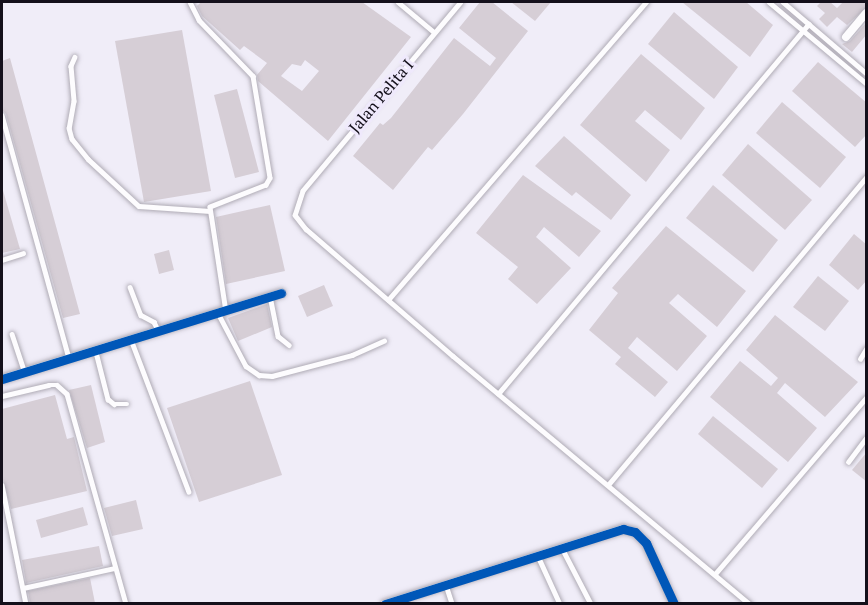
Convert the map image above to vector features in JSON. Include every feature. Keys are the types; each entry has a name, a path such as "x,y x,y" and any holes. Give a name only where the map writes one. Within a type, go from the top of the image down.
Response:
{"street":[{"path":"846,37 867,13"},
{"path":"2,379 132,342 281,292"},
{"path":"385,603 623,529 635,532 646,543 674,603"}],"lane":[{"path":"190,2 199,20 253,76 270,178 266,185 213,203 210,211 222,312 246,366 259,375 272,376 352,355 384,341"},
{"path":"398,2 435,32"},
{"name":"Jalan Pelita I","path":"388,300 298,221 295,209 303,191 461,2"},
{"path":"646,2 388,300 750,603"},
{"path":"769,2 867,83"},
{"path":"783,2 867,73"},
{"path":"498,394 809,24"},
{"path":"75,57 71,66 74,101 69,128 88,159 139,206 210,211"},
{"path":"2,115 69,359"},
{"path":"608,485 867,177"},
{"path":"2,260 23,252"},
{"path":"130,287 141,315 154,322 159,332"},
{"path":"270,296 278,336 290,345"},
{"path":"12,334 25,373"},
{"path":"132,342 189,492"},
{"path":"861,359 867,350"},
{"path":"96,352 108,399 114,404 127,404"},
{"path":"2,396 49,384 57,385 67,394 126,603"},
{"path":"715,574 867,398"},
{"path":"848,462 867,438"},
{"path":"2,487 26,603"},
{"path":"562,548 591,603"},
{"path":"538,556 560,603"},
{"path":"23,588 115,568"},
{"path":"446,585 452,603"}],"building":[{"path":"201,2 362,2 411,37 328,141 258,81 257,75 267,63 244,46 240,50 202,16 197,6","holes":["305,60 319,71 302,91 281,76 292,64 301,66"]},
{"path":"480,2 492,2 528,31 463,114 432,150 428,147 393,190 353,156 380,123 383,125 391,118 454,38 490,66 496,58 459,28"},
{"path":"511,2 551,2 535,21"},
{"path":"682,2 746,2 773,25 750,57"},
{"path":"821,2 830,2 837,8 843,2 867,2 867,7 847,25 837,17 827,27 819,19 825,13 817,6"},
{"path":"674,12 738,67 714,99 648,44"},
{"path":"867,22 867,34 852,52 842,44 850,41"},
{"path":"182,30 211,191 144,202 115,41"},
{"path":"641,54 705,108 681,140 645,110 635,121 670,150 646,182 580,125"},
{"path":"10,58 80,314 63,318 6,114 2,110 2,61"},
{"path":"818,62 867,103 867,134 855,147 792,91"},
{"path":"237,89 259,172 235,178 214,95"},
{"path":"782,102 846,157 820,188 756,133"},
{"path":"564,136 631,195 611,220 576,192 572,196 535,166"},
{"path":"748,144 812,200 785,230 722,175"},
{"path":"523,175 601,231 579,257 544,227 536,237 571,268 537,304 508,279 518,267 476,233"},
{"path":"713,185 778,240 753,272 686,218"},
{"path":"2,187 20,249 2,253"},
{"path":"270,205 285,271 226,284 216,217"},
{"path":"666,226 746,291 717,327 678,294 669,303 707,336 677,371 637,337 628,348 668,382 655,397 615,364 621,357 589,330 618,293 612,288"},
{"path":"854,234 867,245 867,280 858,290 829,265"},
{"path":"169,250 174,270 159,274 154,254"},
{"path":"818,276 849,301 825,331 793,307"},
{"path":"324,285 333,306 307,317 298,296"},
{"path":"267,304 272,327 238,341 228,318"},
{"path":"775,315 858,382 825,417 785,383 777,393 817,428 788,462 710,397 740,361 771,386 778,378 746,350"},
{"path":"250,381 282,475 199,502 167,408"},
{"path":"91,385 105,442 87,448 69,390"},
{"path":"55,395 67,439 74,437 87,491 11,509 2,476 2,409"},
{"path":"713,416 778,469 762,488 698,434"},
{"path":"867,452 867,482 852,470"},
{"path":"136,500 143,529 112,536 104,508"},
{"path":"83,507 88,525 41,538 36,520"},
{"path":"99,546 103,566 26,583 22,560"},
{"path":"90,578 95,603 30,603 28,591"}],"cycle path":[{"path":"2,379 281,293"},
{"path":"385,604 623,529 635,532 646,543 674,604"}]}
